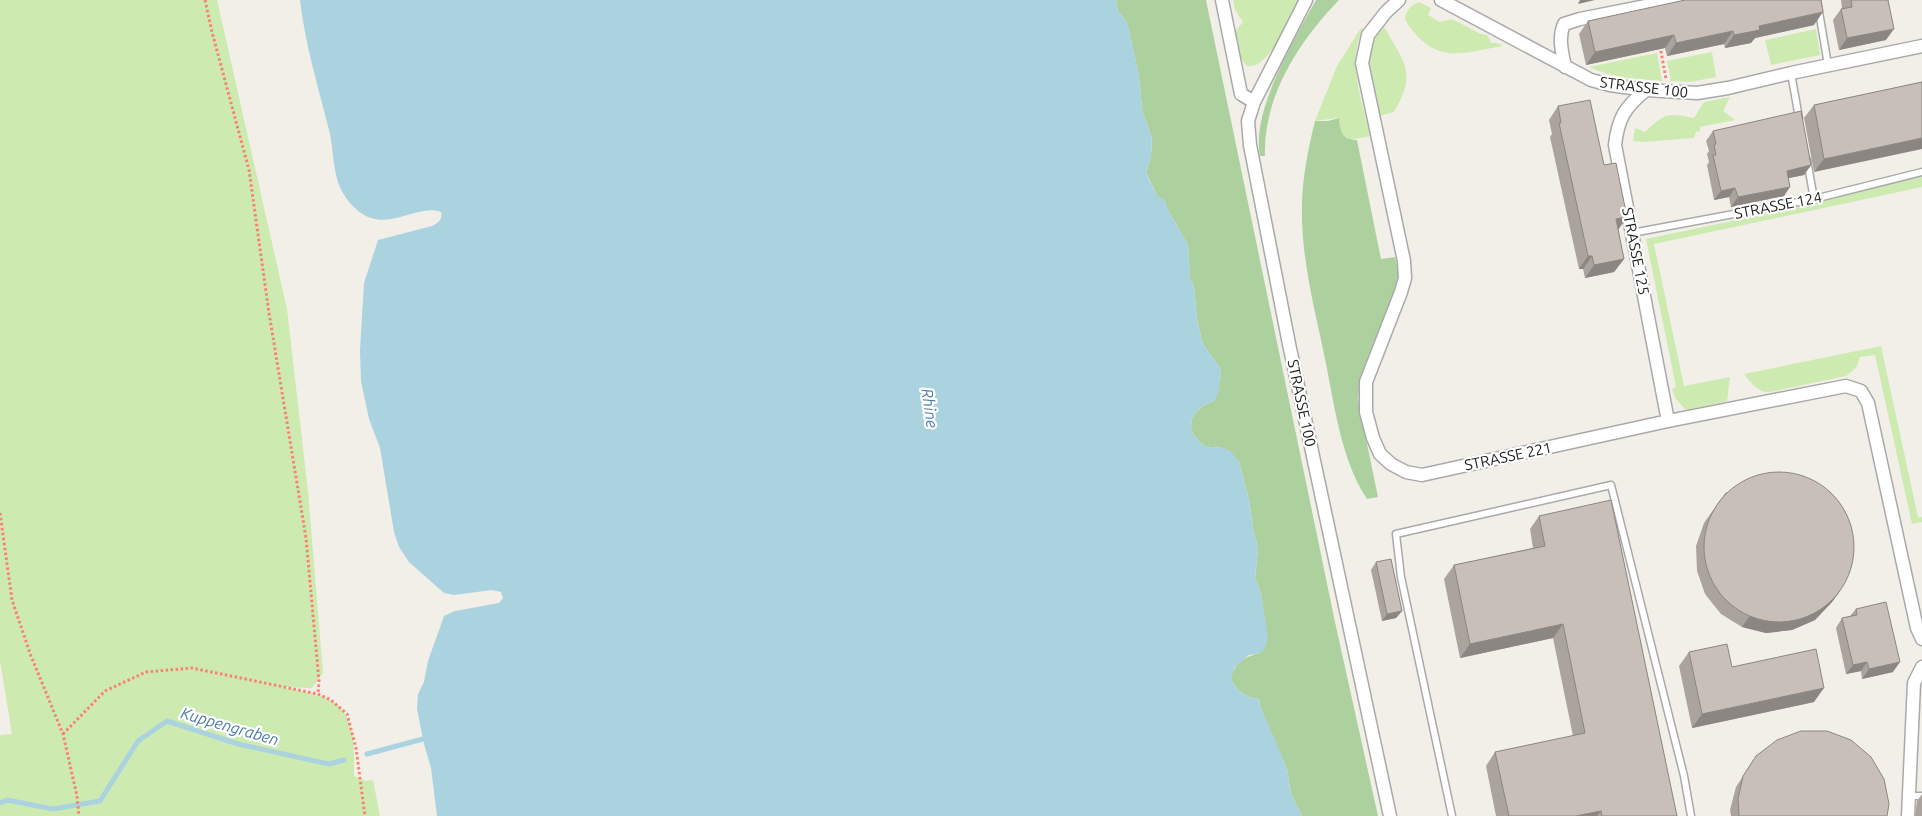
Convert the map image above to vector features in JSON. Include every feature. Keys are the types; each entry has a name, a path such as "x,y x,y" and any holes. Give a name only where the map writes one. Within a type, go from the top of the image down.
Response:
{"street":[{"path":"1222,0 1241,94 1254,102"},
{"name":"STRASSE 100","path":"1306,0 1254,102 1248,121 1252,154 1289,344 1390,816"},
{"name":"STRASSE 221","path":"1399,0 1386,12 1368,34 1362,63 1404,261 1404,278 1401,292 1366,382 1366,412 1373,438 1380,454 1391,464 1406,472 1422,475 1668,421 1846,386 1861,391 1868,403 1917,628 1922,639"},
{"name":"STRASSE 100","path":"1441,0 1592,80 1610,85 1646,90 1687,93 1715,91 1922,46"},
{"path":"1565,67 1560,42 1564,24 1580,19 1676,0"},
{"name":"STRASSE 125","path":"1646,90 1626,108 1620,118 1616,131 1615,145 1668,421"},
{"path":"1908,816 1914,683 1922,667"}],"lane":[{"path":"1816,0 1828,65"},
{"path":"1791,73 1800,121"},
{"path":"1805,150 1814,199"},
{"name":"STRASSE 124","path":"1632,233 1814,199 1922,172"},
{"path":"1452,816 1402,577 1396,534 1611,485 1682,766 1691,816"},
{"path":"1909,796 1922,796"}],"path":[{"path":"205,0 249,170 269,313 306,538 318,694"},
{"path":"1660,42 1667,82"},
{"path":"0,513 12,600 31,656 63,734 77,796 79,816"},
{"path":"63,734 105,691 146,672 192,668 318,694 331,700 347,714 356,748 365,816"}],"green space":[{"path":"0,0 217,0 287,309 308,491 323,673 312,688 282,687 321,696 332,701 340,708 350,725 354,745 354,776 366,781 373,780 380,816 0,816 0,735 12,734 0,661"},
{"path":"1116,0 1206,0 1335,622 1378,816 1302,816 1291,794 1287,769 1260,706 1259,699 1242,693 1231,680 1237,665 1250,656 1260,653 1266,628 1261,594 1255,578 1258,549 1249,500 1239,462 1228,450 1204,446 1193,435 1192,419 1196,412 1204,405 1214,401 1221,375 1220,368 1204,346 1201,337 1194,287 1190,279 1188,245 1165,201 1158,197 1146,173 1151,156 1152,138 1142,110 1139,76 1129,30 1126,21 1118,11"},
{"path":"1233,0 1298,0 1278,41 1263,60 1255,65 1247,66 1240,58 1234,33 1243,22 1235,10"},
{"path":"1316,0 1339,0 1310,33 1286,71 1270,112 1265,156 1260,156 1259,138 1268,97 1286,55"},
{"path":"1419,2 1431,8 1428,15 1440,22 1452,19 1481,34 1487,35 1491,43 1498,43 1503,46 1460,53 1448,53 1437,50 1426,44 1405,20 1409,9"},
{"path":"1361,28 1363,29 1358,41 1356,68 1360,96 1370,136 1350,140 1340,132 1338,118 1315,121 1337,66"},
{"path":"1378,28 1386,30 1399,52 1406,70 1405,88 1394,112 1379,116 1371,82 1369,61 1370,50"},
{"path":"1816,29 1820,55 1771,65 1765,40"},
{"path":"1712,52 1716,77 1690,82 1671,81 1667,61"},
{"path":"1657,53 1662,81 1615,76 1589,67"},
{"path":"1730,97 1723,111 1735,120 1700,127 1700,131 1696,132 1694,138 1633,141 1635,128 1645,132 1663,117 1672,115 1694,118 1704,102"},
{"path":"1339,118 1343,134 1352,140 1357,140 1381,259 1395,257 1398,270 1398,282 1360,379 1358,400 1378,497 1367,499 1350,466 1339,429 1309,281 1302,226 1304,175 1315,121 1328,121"},
{"path":"1922,177 1922,187 1654,244 1684,386 1730,377 1727,401 1686,410 1675,398 1672,389 1676,387 1646,239 1822,202 1822,200"},
{"path":"1881,346 1918,517 1922,517 1922,522 1912,524 1875,355 1860,357 1856,368 1846,376 1770,392 1758,389 1744,374"}],"water":[{"name":"Rhine","path":"300,0 1116,0 1118,11 1126,21 1129,29 1139,76 1142,110 1152,138 1151,156 1146,174 1158,197 1166,201 1167,208 1188,245 1190,279 1194,287 1201,337 1204,346 1220,368 1221,375 1218,394 1214,401 1204,405 1196,412 1191,426 1193,435 1204,446 1229,450 1239,462 1249,500 1258,549 1255,578 1261,594 1268,637 1265,648 1260,653 1249,655 1234,668 1231,680 1242,693 1259,699 1260,706 1287,769 1291,794 1302,816 437,816 431,768 417,709 418,694 424,682 428,661 444,616 455,611 499,603 503,598 501,592 492,590 454,595 444,593 409,562 399,547 394,532 380,448 369,419 361,381 360,350 364,283 378,240 432,226 441,219 441,212 433,210 416,212 398,218 380,220 365,216 347,199 340,188 336,176 330,134 309,50"}],"building":[{"path":"1685,0 1821,0 1823,12 1759,26 1760,30 1734,35 1733,31 1676,43 1674,35 1595,52 1588,21"},
{"path":"1851,0 1888,0 1894,29 1847,38 1841,9 1852,7"},
{"path":"1922,82 1922,138 1824,159 1814,105"},
{"path":"1590,100 1604,165 1616,163 1627,217 1616,219 1624,259 1594,265 1592,256 1588,256 1559,123 1561,123 1558,106"},
{"path":"1801,111 1811,165 1787,171 1790,187 1738,197 1735,188 1721,191 1713,155 1716,155 1714,145 1716,144 1713,131"},
{"path":"1779,472 1794,473 1808,478 1832,494 1848,518 1853,532 1853,562 1848,576 1832,600 1808,616 1794,621 1779,622 1764,621 1750,616 1726,600 1710,576 1705,562 1704,547 1705,532 1710,518 1726,494 1750,478 1764,473"},
{"path":"1611,500 1677,816 1602,816 1601,811 1576,816 1509,816 1495,752 1585,733 1563,624 1470,644 1454,565 1545,546 1539,516"},
{"path":"1391,559 1402,611 1387,614 1376,562"},
{"path":"1886,602 1900,662 1869,669 1867,662 1853,665 1842,618 1857,615 1856,609"},
{"path":"1727,644 1732,667 1816,649 1824,688 1702,714 1689,652"},
{"path":"1801,731 1827,731 1851,740 1871,757 1884,779 1889,804 1887,816 1739,816 1738,799 1743,776 1756,756 1777,740"}],"waterway":[{"name":"Kuppengraben","path":"0,803 7,800 53,809 100,801 138,741 167,721 238,744 329,764 344,760"},
{"name":"Kuppengraben","path":"367,754 423,739"}]}
